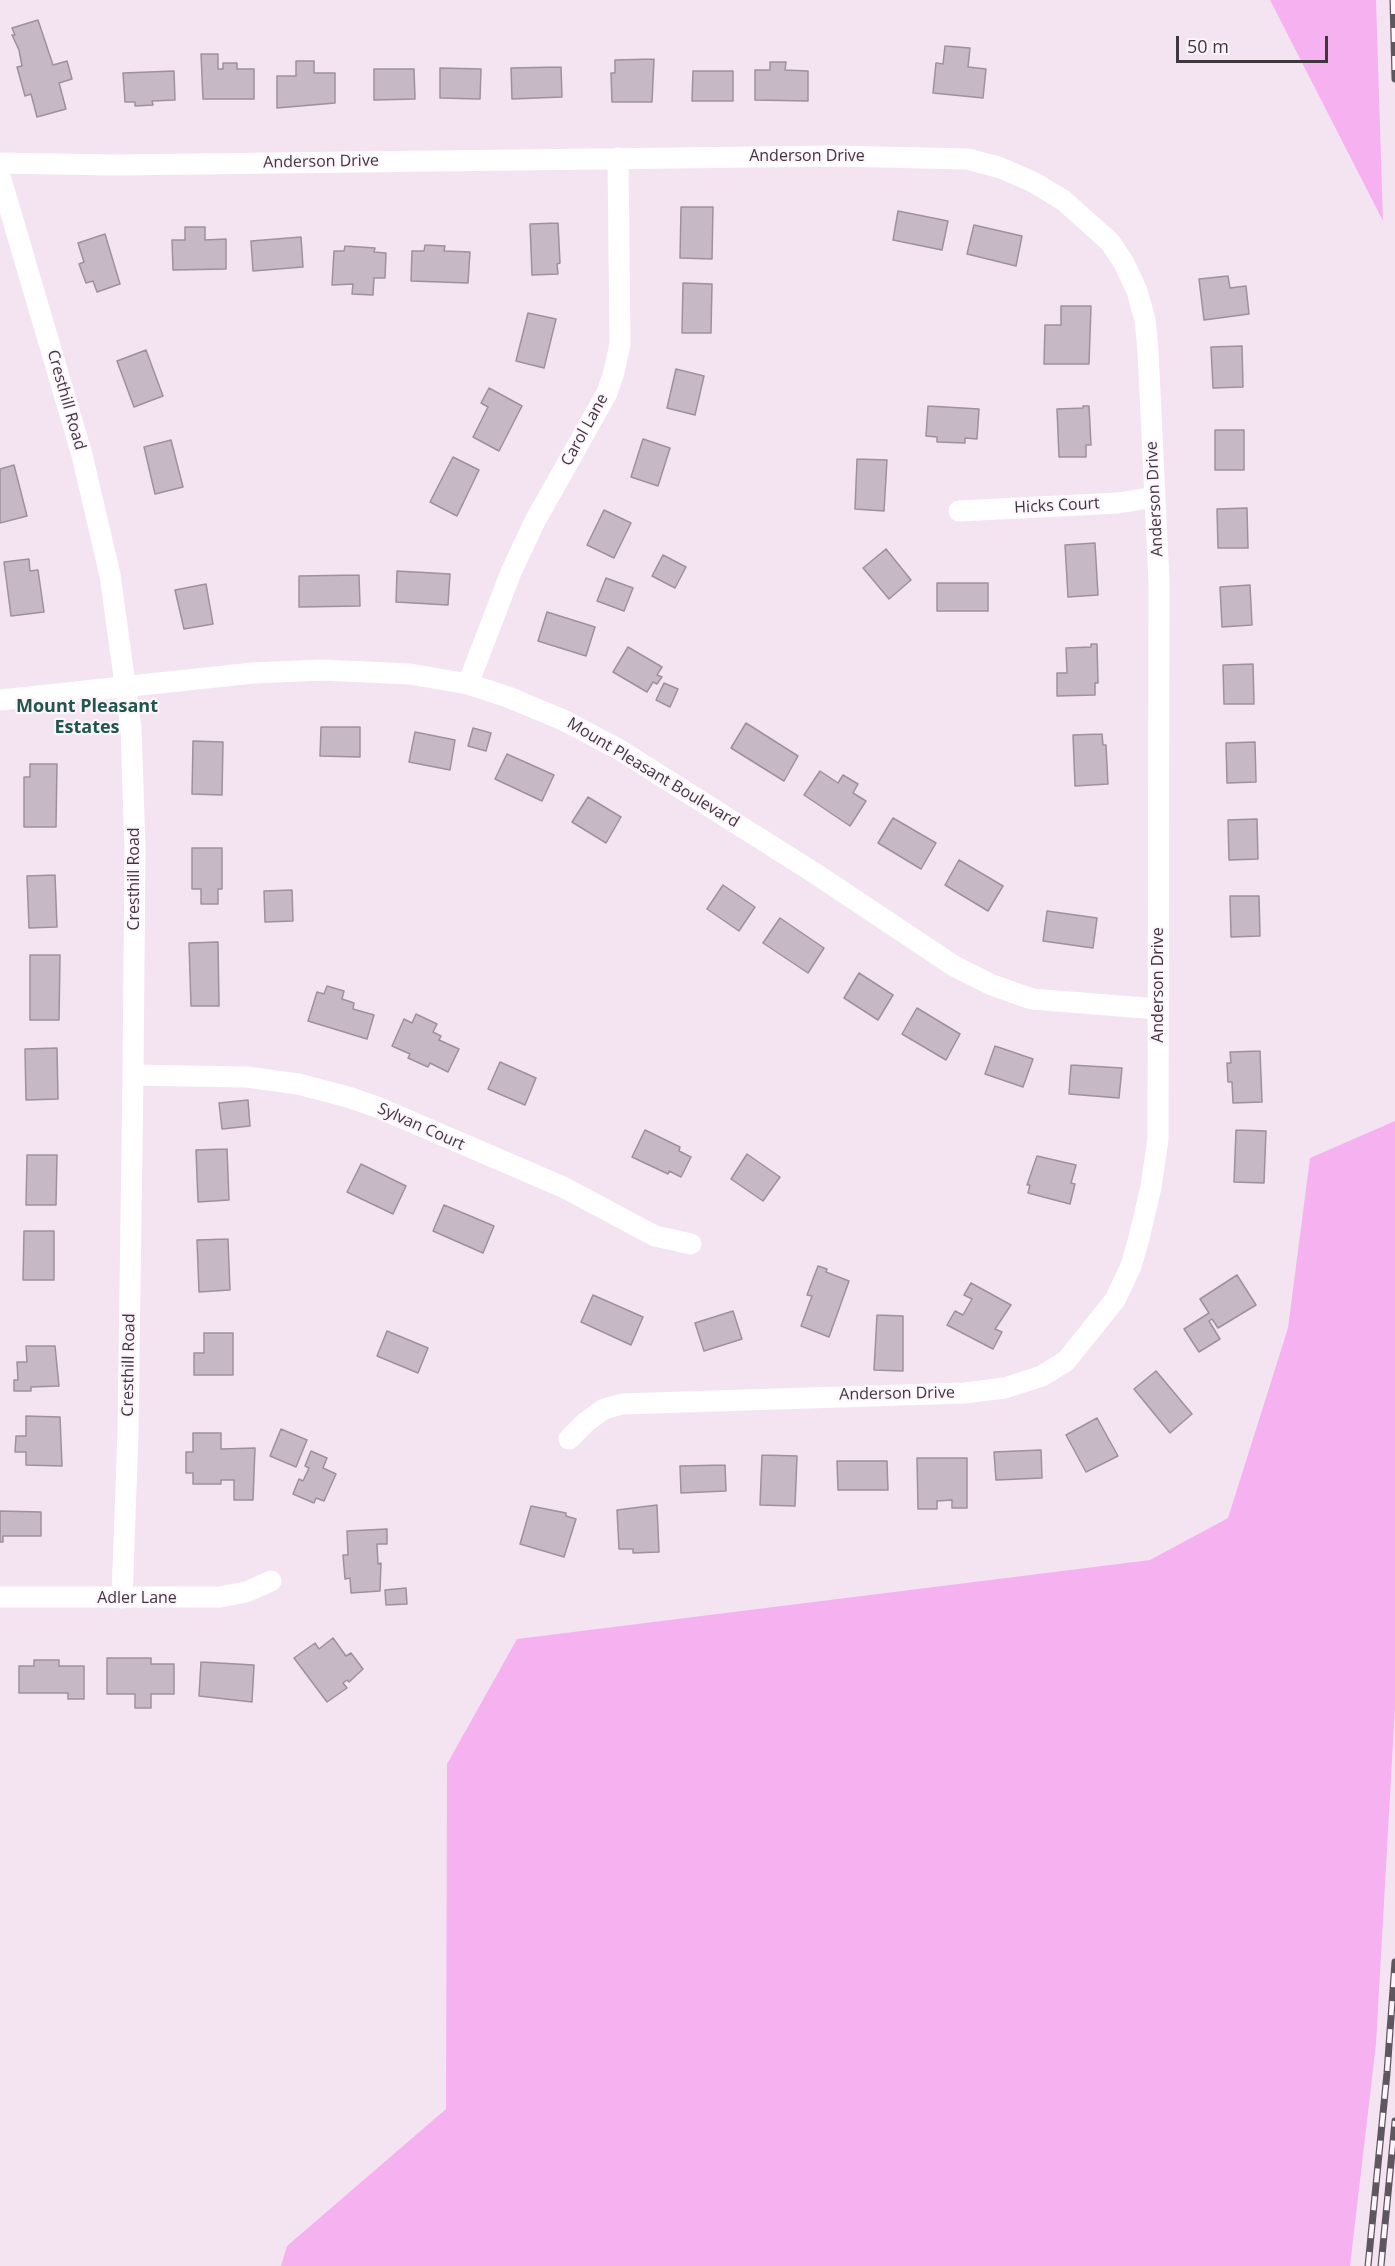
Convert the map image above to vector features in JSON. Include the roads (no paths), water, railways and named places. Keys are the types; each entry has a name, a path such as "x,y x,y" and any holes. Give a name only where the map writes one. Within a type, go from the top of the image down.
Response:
{"street":[{"name":"Anderson Drive","path":"0,163 115,165 846,156 968,159 1012,173 1063,200 1110,243 1124,263 1137,291 1145,321 1148,351 1159,582 1158,1139 1140,1238 1116,1300 1066,1361 1042,1376 1024,1383 964,1393 622,1404 604,1409 586,1422 569,1439"},
{"name":"Carol Lane","path":"468,684 511,572 535,521 607,393 614,372 620,344 618,158"},
{"name":"Cresthill Road","path":"0,176 82,455 110,575 127,687 135,848 128,1432 122,1598"},
{"name":"Hicks Court","path":"959,511 1118,503 1155,497"},
{"name":"Mount Pleasant Boulevard","path":"0,700 253,673 322,670 410,674 468,684 508,697 563,720 620,750 816,874 954,966 992,985 1032,999 1157,1009"},
{"name":"Sylvan Court","path":"133,1075 247,1077 298,1084 348,1097 377,1107 563,1187 655,1236 691,1245"},
{"name":"Adler Lane","path":"0,1597 220,1597 246,1592 271,1581"}],"railway":[{"path":"1393,0 1395,79"},
{"path":"1368,2266 1387,2073 1395,1962"},
{"path":"1381,2266 1395,2121"}],"district":[{"name":"Mount Pleasant Estates","path":"87,717"}]}
